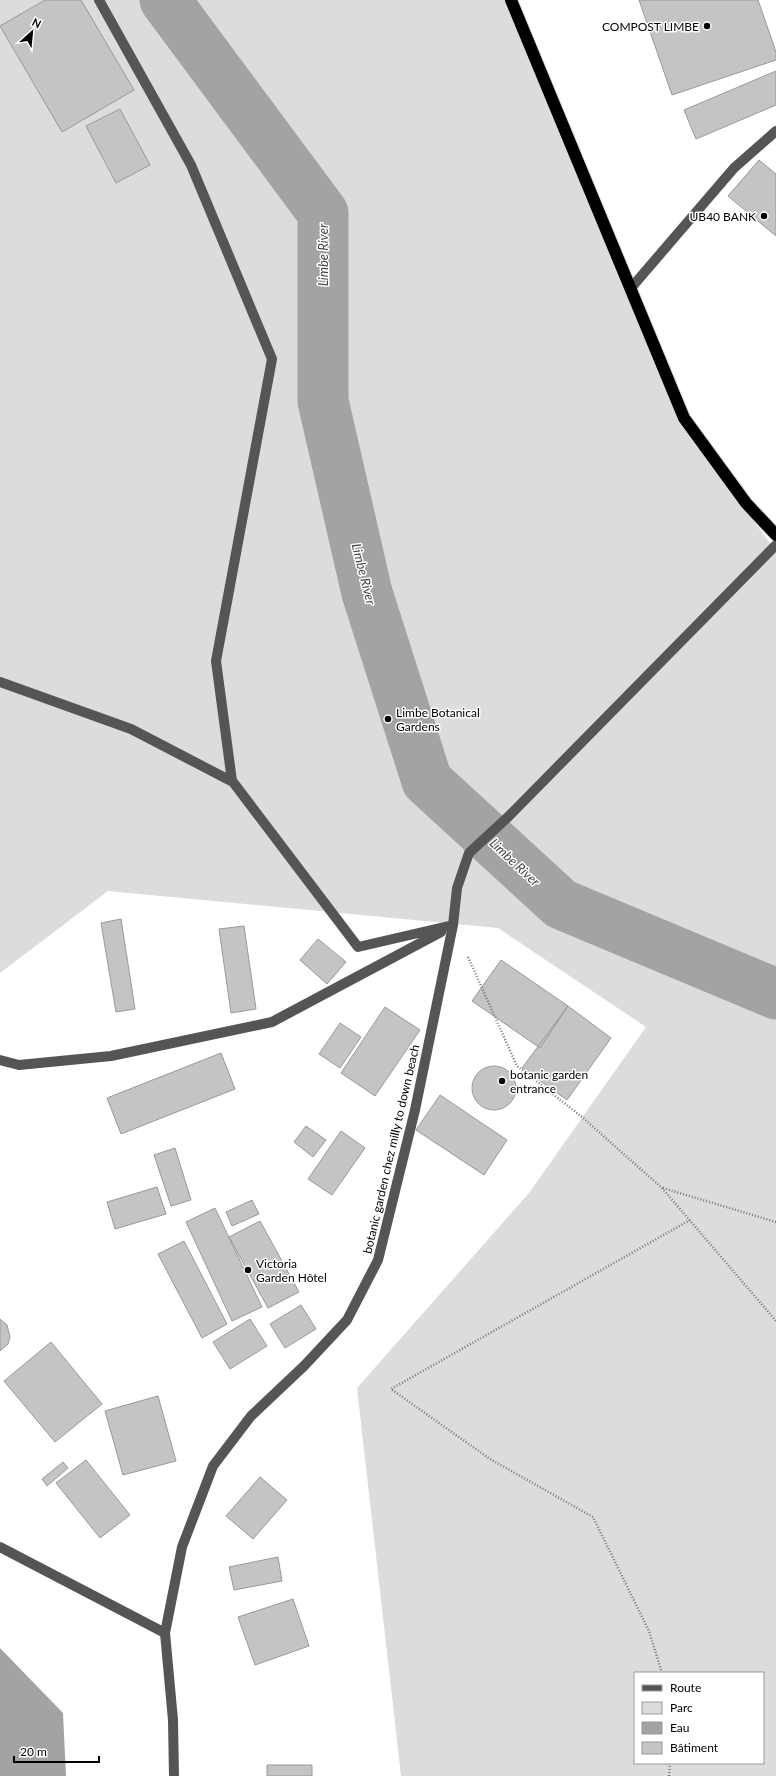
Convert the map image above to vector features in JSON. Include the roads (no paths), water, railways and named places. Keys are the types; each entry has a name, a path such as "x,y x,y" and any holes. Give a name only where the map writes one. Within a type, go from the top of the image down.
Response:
{"highway":[{"path":"511,0 684,418 746,503 776,535"}],"street":[{"path":"99,0 191,165 272,359 216,661 232,782"},
{"path":"631,288 734,168 776,131"},
{"name":"botanic garden chez milly to down beach","path":"174,1776 173,1720 165,1633 182,1547 213,1466 251,1416 304,1366 347,1320 378,1260 415,1110 453,925 457,888 469,853 508,817 776,544"},
{"path":"0,682 131,729 232,782 358,947 453,925"},
{"path":"0,1060 19,1066 111,1056 272,1022 453,925"},
{"path":"0,1547 165,1633"}],"water":[{"path":"0,1648 63,1713 66,1776 0,1776"}],"waterway":[{"name":"Limbe River","path":"165,0 323,213 323,401 367,593 427,781 561,904 776,994"}],"place":[{"name":"COMPOST LIMBE","path":"707,26"},
{"name":"UB40 BANK","path":"764,216"},
{"name":"Limbe Botanical Gardens","path":"388,719"},
{"name":"botanic garden entrance","path":"502,1081"},
{"name":"Victoria Garden Hôtel","path":"248,1270"}]}
